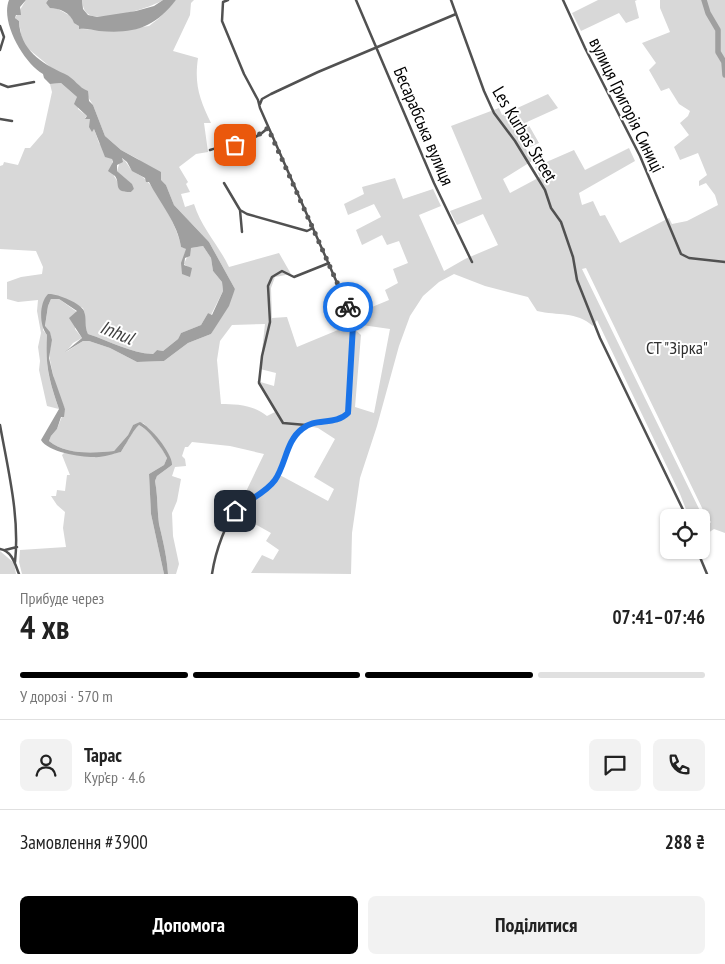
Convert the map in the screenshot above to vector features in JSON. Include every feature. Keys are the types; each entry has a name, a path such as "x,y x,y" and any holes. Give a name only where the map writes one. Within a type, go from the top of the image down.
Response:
{"street":[{"path":"228,0 223,2 222,21 329,263 349,310 353,325 348,413 342,419 307,425 282,423 259,382 262,356 270,322 268,286 272,277 282,271 294,277 329,263"},
{"name":"Бесарабська вулиця","path":"356,0 434,183 472,262"},
{"name":"Les Kurbas Street","path":"452,0 484,91 494,113 545,190 551,208 561,222 573,257 577,280 600,338 683,509"},
{"name":"вулиця Григорія Синиці","path":"563,0 585,48 640,156 681,254 689,258 725,262"},
{"path":"260,108 262,99 271,94 456,14"},
{"path":"0,26 4,38 0,50"},
{"path":"0,84 8,87 34,82"},
{"path":"0,119 12,121"},
{"path":"210,150 235,145 257,136 268,128"},
{"path":"224,183 240,210 242,232"},
{"path":"240,210 247,214 307,231 313,228"},
{"path":"0,425 13,502 17,547 15,562"},
{"path":"212,574 215,555 235,511 275,480 292,440 307,425"},
{"path":"5,550 17,547"},
{"path":"0,548 5,550 15,562 19,574"},
{"path":"700,559 707,574"}],"green space":[{"name":"СТ \"Зірка\"","path":"26,0 48,0 46,3 71,16 80,29 120,30 149,26 176,0 194,0 191,3 190,15 173,51 198,58 197,84 211,123 204,123 208,152 196,154 179,167 188,182 186,184 190,192 181,194 185,207 194,204 201,221 229,267 279,253 291,274 275,277 271,288 272,318 287,317 297,347 350,325 361,335 355,407 374,413 390,329 362,325 355,314 389,300 385,290 398,283 393,269 408,263 399,241 387,245 382,235 362,245 356,230 381,217 374,204 348,215 344,204 364,194 362,187 395,178 403,199 433,189 441,206 419,215 444,271 465,259 498,245 483,214 457,225 450,211 482,199 451,126 499,108 502,115 548,94 558,108 527,122 539,143 526,149 532,161 503,179 510,193 540,177 535,167 574,150 585,170 629,148 635,161 579,193 582,205 593,201 600,216 605,215 620,243 669,218 672,224 687,221 718,205 715,195 706,183 699,186 699,181 707,175 698,153 680,160 674,147 689,135 680,123 688,116 690,111 679,104 669,88 661,91 649,70 656,63 642,43 670,32 660,8 660,0 725,0 725,533 714,529 710,532 710,509 703,509 586,268 582,269 699,509 686,509 597,320 593,326 587,321 573,316 537,311 528,297 485,286 454,274 439,282 423,296 410,316 399,346 377,426 360,478 352,533 351,574 251,573 262,555 273,560 279,550 266,541 271,533 239,515 240,504 264,454 230,446 192,442 188,447 185,447 182,456 185,459 186,466 175,467 172,476 181,479 177,501 172,513 173,536 179,564 176,574 168,574 159,524 155,481 157,476 172,465 163,447 152,432 143,423 133,425 128,435 114,451 106,452 71,451 56,446 49,441 57,429 65,409 56,384 49,355 52,339 45,327 48,306 51,299 59,299 77,312 75,329 82,338 73,343 66,352 83,341 89,341 110,348 137,362 164,361 188,343 211,334 235,289 209,242 174,205 166,185 138,159 121,150 105,136 93,105 83,89 66,75 54,70 26,47 22,41 19,21 15,18","holes":["265,324 260,369 276,373 274,386 257,381 275,412 267,416 251,407 221,404 217,360 220,341 232,325","303,425 318,428 335,439 314,477 334,489 328,501 276,473 291,440"]},
{"path":"82,0 163,0 137,10 103,17 88,14 84,9"},
{"path":"598,0 637,0 635,1 639,18 626,23 619,13 581,31 572,13"},
{"path":"61,83 77,97 78,109 87,116 85,118 90,119 92,131 94,129 99,143 112,158 114,176 124,192 131,192 134,189 117,171 121,158 125,160 133,171 145,179 157,194 173,222 181,247 187,249 184,255 183,270 188,267 184,264 191,248 203,246 211,258 213,271 222,282 223,291 211,315 208,313 201,325 181,333 178,339 163,351 157,350 153,354 128,349 88,334 83,308 48,294 43,330 47,335 48,373 59,409 47,406 39,370 38,347 41,333 37,311 38,300 18,302 7,299 7,282 21,277 42,274 43,267 36,251 0,249 0,166 4,162 18,165 25,148 30,148 43,133 52,92 50,84"},
{"path":"139,425 155,440 167,458 164,465 149,474 151,514 164,574 22,574 19,562 20,550 66,547 63,528 65,512 51,496 56,496 57,490 65,491 67,475 70,475 62,455 65,452 94,457 121,452"},
{"path":"0,551 14,563 16,574 0,574"}],"shaded area":[{"path":"9,0 26,0 20,7 21,15 16,15 15,18 19,21 23,40 28,48 40,60 68,76 88,91 89,101 93,105 105,136 121,150 161,172 161,180 166,185 174,205 209,242 235,289 229,306 211,334 188,343 164,361 137,362 110,348 89,341 83,341 65,352 82,338 69,318 77,311 59,299 51,299 48,306 45,326 50,332 52,340 49,358 65,409 64,417 61,417 57,429 49,441 56,446 71,451 114,451 128,435 133,425 140,422 155,434 169,454 172,465 157,476 155,481 159,524 168,574 164,574 151,514 149,474 164,465 167,458 151,435 139,425 121,452 96,457 73,455 57,451 41,440 59,409 49,372 47,335 41,320 42,308 48,294 68,299 84,311 88,334 128,349 153,354 157,350 163,351 178,339 181,333 201,325 208,313 212,315 223,291 222,282 213,271 211,258 203,246 191,248 190,256 185,258 184,265 192,268 190,277 182,274 181,263 186,249 181,247 176,230 149,182 146,182 145,178 132,171 127,162 122,158 123,162 117,165 117,171 132,184 134,189 131,192 125,192 119,189 117,179 108,171 113,162 112,159 105,157 94,129 92,132 89,127 90,119 85,119 87,116 74,104 77,97 61,83 50,84 22,52 11,30 8,19 7,9"},
{"path":"48,0 82,0 83,9 88,15 97,17 136,11 154,6 163,0 176,0 160,17 151,23 133,30 111,32 79,29 79,26 67,14 61,10 50,8 46,3"}],"waterway":[{"path":"704,0 708,13 718,30 718,52 724,62 725,75"}],"way so far":[{"path":"235,145 257,136 268,128 348,307"}],"route":[{"path":"235,511 275,480 292,440 300,430 307,425 342,419 348,413 353,325 348,307"}],"water label":[{"name":"Inhul","path":"117,332"}]}
